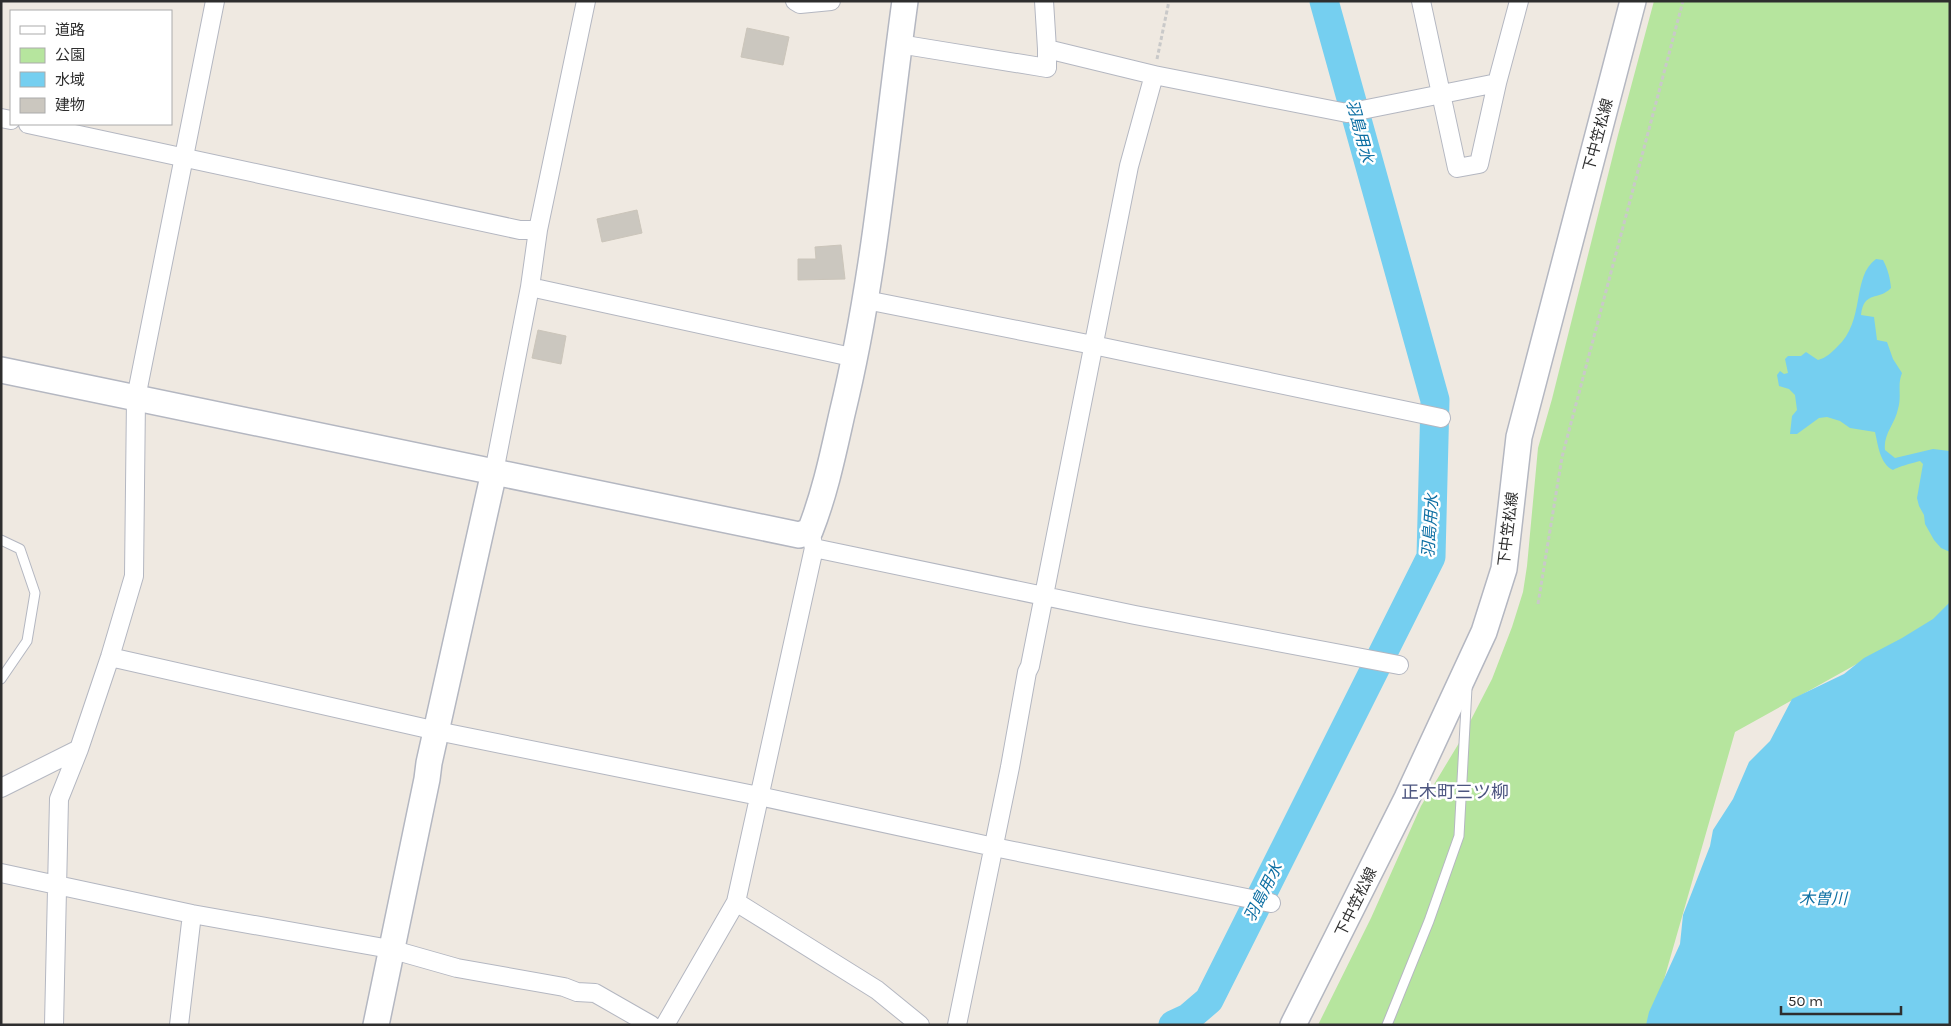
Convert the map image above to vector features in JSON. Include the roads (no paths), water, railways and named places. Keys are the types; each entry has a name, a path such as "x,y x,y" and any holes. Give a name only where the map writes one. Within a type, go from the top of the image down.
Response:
{"street":[{"path":"54,1025 59,799 79,749 110,657 134,576 136,398 215,1"},
{"path":"376,1025 390,949 494,472 530,286 538,230 586,1"},
{"path":"796,1 800,4 831,1"},
{"path":"665,1025 736,902 812,539 856,358 866,300 905,1"},
{"path":"899,44 1047,68 1044,1"},
{"path":"1421,1 1456,168 1479,164 1497,83 1519,1"},
{"name":"下中笠松線","path":"1293,1025 1407,798 1484,632 1504,569 1519,438 1633,1"},
{"path":"1047,49 1154,75 1347,113 1497,83"},
{"path":"957,1025 1130,166 1154,75"},
{"path":"33,125 511,228 538,230"},
{"path":"530,286 856,358"},
{"path":"866,300 1093,345 1441,418"},
{"path":"1,370 799,535 1044,595 1399,665"},
{"path":"110,657 437,731 1270,903"},
{"path":"1,788 79,749"},
{"path":"1,873 192,914 390,949 457,968 564,987 576,992 595,993 651,1025"},
{"path":"736,902 877,990 920,1025"},
{"path":"179,1025 192,914"}],"lane":[{"path":"1,540 20,549 35,593 27,641 1,679"},
{"path":"1387,1025 1429,921 1459,836 1469,666"}],"water":[{"path":"1876,259 1883,260 1891,288 1865,302 1861,315 1874,317 1877,340 1887,342 1893,359 1902,373 1899,404 1887,434 1885,450 1895,458 1933,449 1950,451 1950,552 1941,548 1934,540 1925,524 1924,515 1919,506 1917,498 1923,464 1920,461 1893,470 1882,459 1875,432 1850,428 1840,421 1827,417 1819,418 1797,434 1790,434 1792,416 1797,410 1795,395 1789,389 1779,386 1777,375 1780,371 1784,374 1788,373 1785,359 1788,356 1801,356 1806,352 1818,360 1826,357 1837,347 1852,325 1863,277 1868,267"},
{"name":"木曽川","path":"1950,602 1950,1025 1646,1025 1649,1012 1680,944 1683,915 1710,846 1713,830 1733,799 1749,762 1770,741 1792,699 1844,674 1864,658 1933,619"}],"waterway":[{"name":"羽島用水","path":"1173,1025 1188,1018 1209,1000 1431,557 1435,400 1324,1"}],"district":[{"name":"正木町三ツ柳","path":"1455,792"}]}
